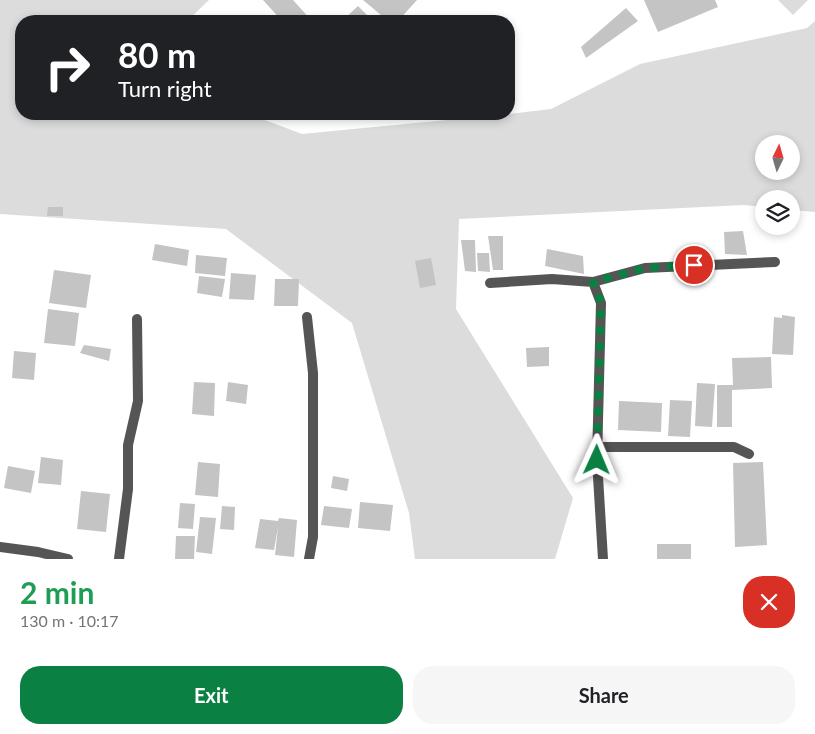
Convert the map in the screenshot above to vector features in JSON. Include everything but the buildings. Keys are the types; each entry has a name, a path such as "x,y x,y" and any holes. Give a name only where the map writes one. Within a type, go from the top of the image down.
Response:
{"street":[{"path":"490,283 552,279 593,282 645,268 776,262"},
{"path":"593,282 601,303 597,447 603,559"},
{"path":"307,317 312,373 313,537 309,559"},
{"path":"119,559 128,489 128,445 138,401 137,319"},
{"path":"597,447 734,447 748,454"},
{"path":"0,547 38,552 68,559"}],"shaded area":[{"path":"0,0 209,0 193,15 15,15 15,120 265,120 302,134 447,120 515,120 515,113 551,109 640,64 807,28 815,21 815,212 800,211 800,190 755,190 755,206 744,205 459,219 456,309 573,498 555,559 415,559 409,513 352,323 226,229 0,214"},
{"path":"778,0 808,0 793,15"}],"route":[{"path":"597,460 601,303 593,282 645,268 694,265"}]}
